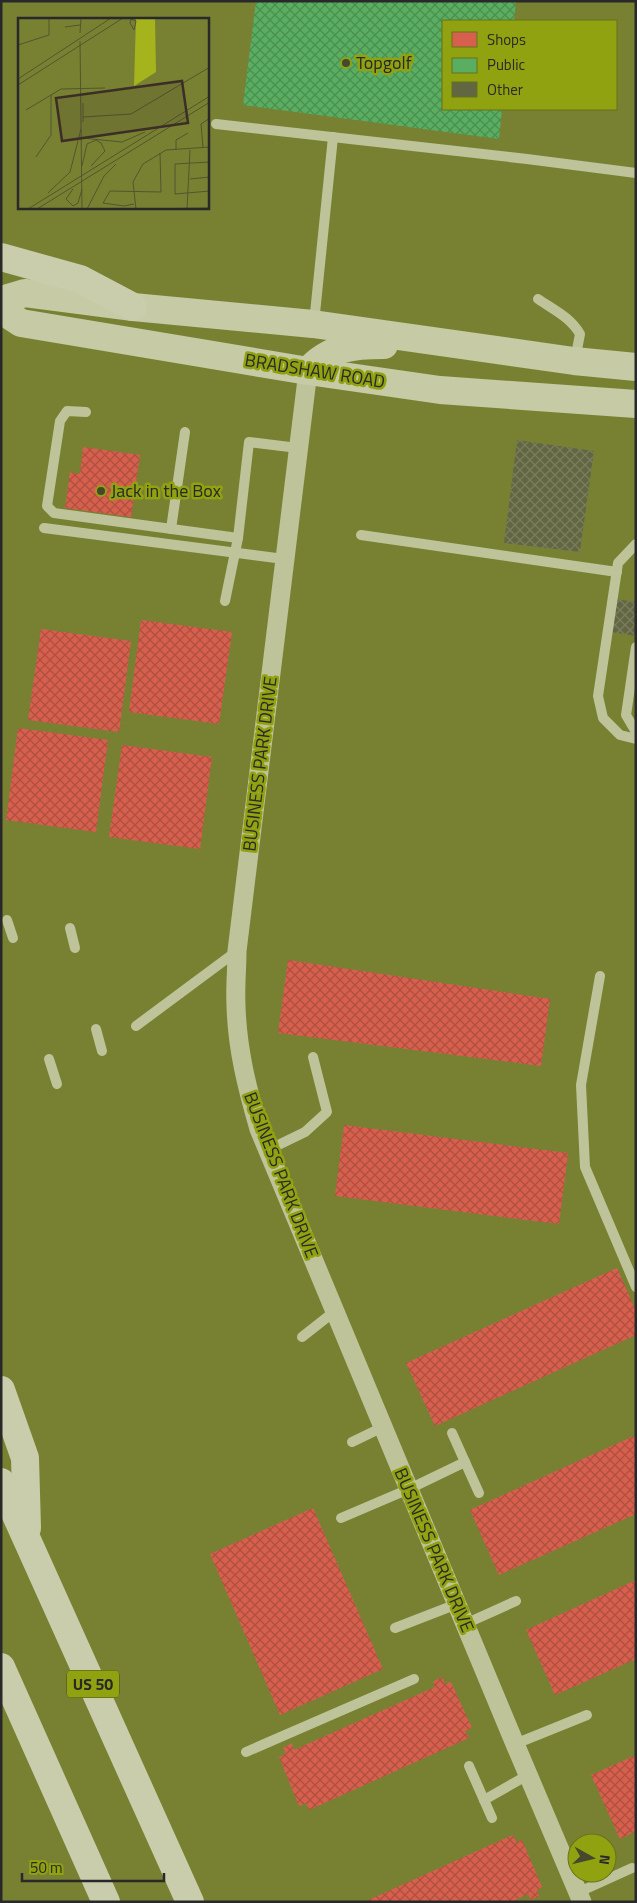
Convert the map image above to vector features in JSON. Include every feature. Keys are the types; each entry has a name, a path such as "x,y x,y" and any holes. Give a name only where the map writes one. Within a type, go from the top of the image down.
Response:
{"highway":[{"path":"1,257 80,278 133,307"},
{"path":"1,1390 25,1458 28,1542"},
{"name":"US 50","path":"1,1482 190,1902"},
{"path":"1,1667 106,1902"}],"main road":[{"path":"1,300 26,293 133,307 314,324 574,361 636,367"},
{"name":"BRADSHAW ROAD","path":"1,310 22,323 308,371 440,390 636,404"},
{"path":"308,371 317,360 332,352 358,345 463,346"}],"street":[{"name":"BUSINESS PARK DRIVE","path":"308,371 238,951 236,1004 239,1046 247,1088 259,1129 580,1897"}],"lane":[{"path":"216,124 545,161 636,174"},
{"path":"314,324 333,138"},
{"path":"538,299 574,323 580,334 574,361"},
{"path":"86,412 67,411 60,421 47,506 54,513 238,538"},
{"path":"172,529 185,432"},
{"path":"225,601 238,538 249,442 298,448"},
{"path":"44,528 284,559"},
{"path":"362,535 617,572"},
{"path":"636,544 618,563 598,696 603,718 620,735 636,739"},
{"path":"636,647 626,715 636,732"},
{"path":"7,920 13,938"},
{"path":"70,928 74,948"},
{"path":"136,1026 238,951"},
{"path":"600,976 581,1086 585,1167 636,1287"},
{"path":"96,1029 102,1051"},
{"path":"268,1150 305,1132 327,1112 313,1057"},
{"path":"49,1059 57,1084"},
{"path":"302,1337 335,1312"},
{"path":"352,1442 384,1428"},
{"path":"452,1433 479,1493"},
{"path":"341,1518 409,1489 465,1462"},
{"path":"465,1624 516,1601"},
{"path":"395,1628 457,1604"},
{"path":"246,1752 414,1679"},
{"path":"515,1744 587,1715"},
{"path":"469,1766 492,1818"},
{"path":"484,1800 528,1775"},
{"path":"580,1897 632,1868"}],"building: Shops":[{"name":"Jack in the Box","path":"83,447 140,455 131,517 65,508 70,472 80,474"},
{"path":"141,620 232,632 219,724 129,712"},
{"path":"41,629 131,641 119,732 28,720"},
{"path":"18,728 108,740 96,832 6,820"},
{"path":"122,745 212,757 200,849 109,837"},
{"path":"288,960 550,999 541,1066 278,1033"},
{"path":"344,1125 568,1153 559,1224 335,1196"},
{"path":"617,1268 636,1311 636,1335 435,1426 406,1363"},
{"path":"636,1435 636,1514 499,1575 470,1510"},
{"path":"313,1508 383,1669 280,1715 210,1554"},
{"path":"636,1580 636,1659 555,1695 526,1630"},
{"path":"442,1677 445,1684 451,1682 472,1728 465,1731 469,1738 309,1810 306,1803 299,1806 279,1757 286,1754 283,1748 292,1743 294,1750 435,1687 433,1682"},
{"path":"636,1755 636,1831 620,1839 591,1775"},
{"path":"513,1835 516,1842 522,1840 542,1887 537,1890 539,1896 531,1900 528,1894 511,1902 364,1902"}],"building: Public":[{"name":"Topgolf","path":"256,1 516,1 514,20 442,20 442,110 502,110 499,139 243,105"}],"building: Other":[{"path":"517,440 594,451 580,552 504,543"},
{"path":"616,599 636,602 636,636 611,632"}],"place":[{"name":"Topgolf","path":"346,63"},
{"name":"Jack in the Box","path":"101,491"}]}
